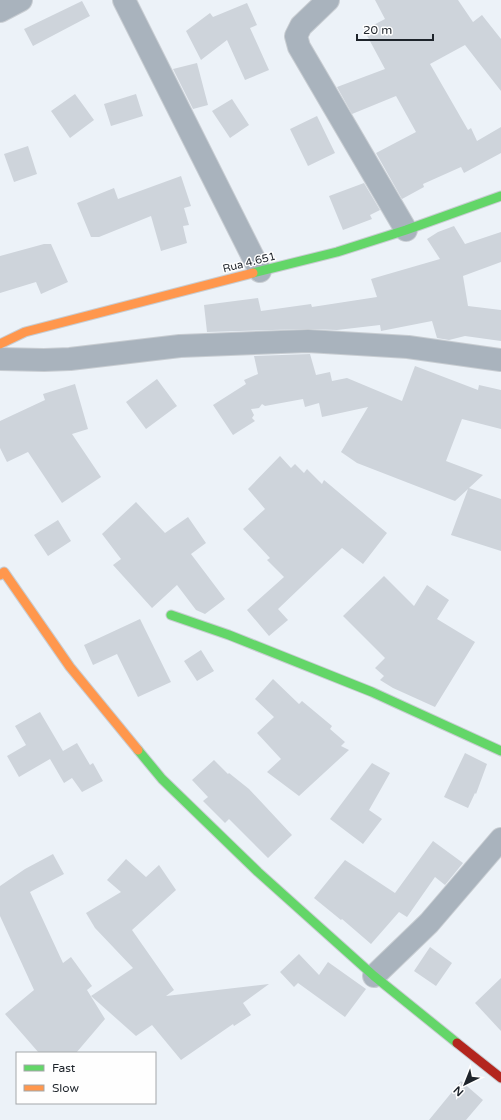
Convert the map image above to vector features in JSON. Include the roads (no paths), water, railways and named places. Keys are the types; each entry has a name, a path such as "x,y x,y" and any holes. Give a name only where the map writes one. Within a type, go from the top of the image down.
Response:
{"street":[{"path":"0,11 21,0"},
{"path":"124,0 260,272"},
{"path":"328,0 302,26 296,36 299,47 406,230"},
{"name":"Rua 4.651","path":"0,344 25,332 338,252 406,230 501,196"},
{"path":"0,359 70,359 180,346 308,341 408,347 501,360"},
{"path":"1,571 70,667 162,779 258,872 374,976 501,1078"},
{"path":"171,615 229,635 372,692 501,751"},
{"path":"374,976 429,923 501,839"}]}
